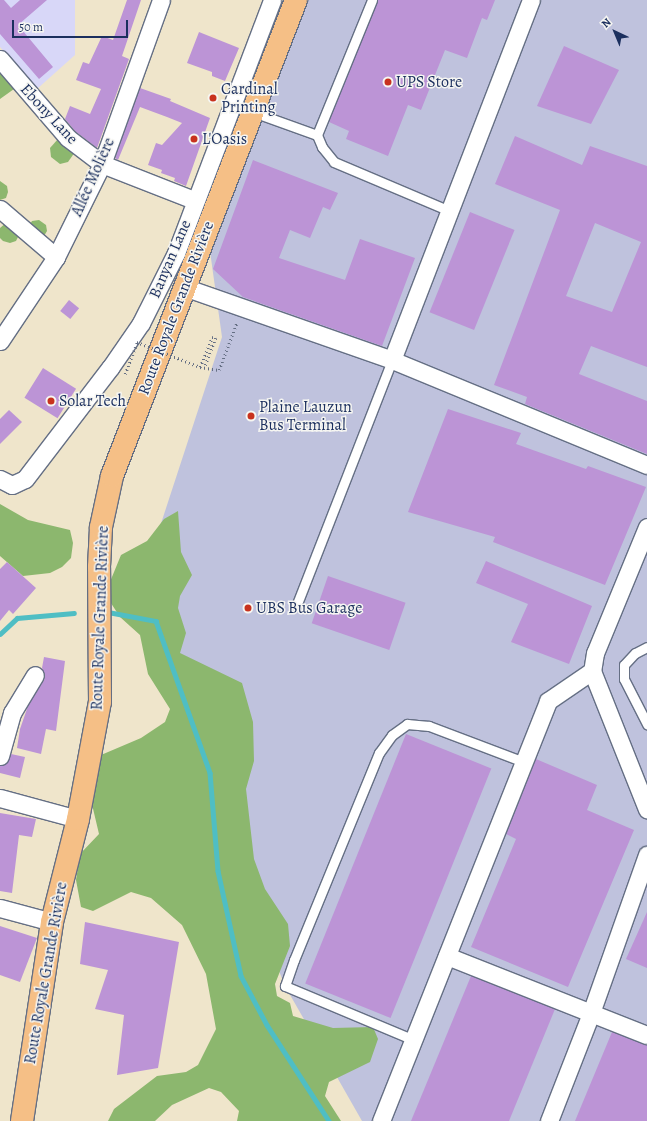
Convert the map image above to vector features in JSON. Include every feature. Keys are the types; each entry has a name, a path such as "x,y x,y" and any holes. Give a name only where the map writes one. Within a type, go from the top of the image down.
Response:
{"main road":[{"name":"Route Royale Grande Rivière","path":"22,1121 52,922 78,819 100,702 99,567 101,526 112,476 296,0"}],"street":[{"name":"Allée Molière","path":"0,339 56,257 102,164 161,0"},
{"name":"Banyan Lane","path":"6,482 25,479 110,368 141,323 176,253 194,200 272,0"},
{"path":"392,360 531,0"},
{"name":"Ebony Lane","path":"0,59 68,138 102,164 194,200"},
{"path":"0,209 56,257"},
{"path":"184,288 242,306 392,360 647,465"},
{"path":"647,527 594,653 592,671 647,809"},
{"path":"382,1121 548,701 592,671"},
{"path":"0,756 12,713 20,696 35,675"},
{"path":"0,798 78,819"},
{"path":"549,1121 591,1013 647,855"},
{"path":"0,908 52,922"},
{"path":"447,956 647,1035"}],"lane":[{"path":"372,0 317,135 322,147 334,162 450,211"},
{"path":"253,112 317,135"},
{"path":"297,604 392,360"},
{"path":"647,647 635,653 624,665 624,679 647,724"},
{"path":"414,1040 286,986 294,960 379,753 392,735 407,724 429,726 524,762"}],"path":[{"path":"125,374 138,342 200,367 219,370 242,306"},
{"path":"200,367 212,337 216,338 205,367"}],"shaded area":[{"path":"0,0 75,0 75,55 37,89 0,47"},
{"path":"303,0 647,0 647,1121 362,1121 285,986 134,606 222,337 208,237"}],"green space":[{"path":"0,67 4,77 13,82 14,89 0,99"},
{"path":"58,139 62,139 75,152 68,162 60,164 51,157 50,148"},
{"path":"0,181 7,186 8,192 6,198 0,200"},
{"path":"39,220 46,225 47,231 44,236 29,226 32,221"},
{"path":"7,222 19,235 16,241 10,243 3,241 0,238 0,228"},
{"path":"0,504 28,520 70,530 73,543 71,558 62,567 50,573 23,576 0,556"},
{"path":"178,511 181,552 192,575 180,596 178,608 186,633 180,653 242,683 253,722 254,761 246,789 254,859 265,889 288,924 290,946 275,984 277,996 290,1003 293,1016 333,1028 373,1027 378,1039 370,1062 329,1082 325,1096 341,1121 237,1121 239,1111 221,1092 209,1088 172,1105 155,1121 108,1121 114,1109 157,1076 186,1072 198,1065 216,1029 206,974 182,925 151,898 131,892 93,911 81,907 76,880 80,854 99,834 90,796 101,755 141,738 165,722 170,709 148,674 140,635 120,617 105,594 121,555 147,541 164,519"}],"building":[{"path":"0,0 4,0 11,8 20,0 47,0 18,25 53,67 39,79 0,34"},
{"path":"127,0 141,0 122,56 129,59 97,148 75,131 65,119 70,106 90,114 101,89 76,80 83,62 89,64 102,36 113,40"},
{"name":"UPS Store","path":"378,0 495,0 487,20 482,18 467,58 445,50 421,110 408,105 388,156 346,139 349,131 329,122"},
{"path":"199,32 239,48 225,81 212,76 212,72 187,63"},
{"path":"564,46 619,70 591,124 537,106"},
{"path":"140,88 171,99 170,101 210,118 186,186 174,181 175,178 161,173 162,170 148,165 156,143 162,145 182,123 167,117 140,107 118,160 115,158"},
{"path":"515,136 582,165 590,146 647,166 647,367 591,346 579,374 647,401 647,454 525,404 527,397 494,385 560,210 495,184","holes":["595,223 641,242 612,312 566,296"]},
{"path":"253,160 338,193 330,210 323,207 310,238 290,230 279,258 345,280 360,239 415,258 382,346 243,297 213,269"},
{"path":"470,212 515,230 474,330 430,312"},
{"path":"69,300 79,308 70,319 60,311"},
{"path":"43,368 76,389 58,418 24,398"},
{"path":"448,409 521,433 516,444 586,469 588,466 646,487 605,585 493,542 495,537 408,512"},
{"path":"9,410 22,422 0,444 0,419"},
{"path":"486,561 592,606 569,664 511,642 528,604 476,583"},
{"path":"7,562 36,588 13,614 9,610 0,621 0,569"},
{"path":"328,576 406,603 389,650 312,623"},
{"path":"44,657 65,661 56,731 46,729 41,754 17,748 20,729 28,706 44,680 45,675 42,668"},
{"path":"406,734 491,768 391,1018 305,983"},
{"path":"11,754 25,757 20,778 0,773 0,766 7,763"},
{"path":"536,759 597,785 587,810 634,830 568,987 471,947 516,839 506,834"},
{"path":"0,813 36,819 32,837 19,835 12,893 0,891"},
{"path":"647,912 647,968 626,959"},
{"path":"85,922 179,942 158,1068 117,1075 124,1015 95,1009 108,970 80,964"},
{"path":"0,926 37,938 20,982 0,975"},
{"path":"471,976 555,1009 509,1121 411,1121"},
{"path":"612,1032 647,1045 647,1121 575,1121"}],"waterway":[{"path":"108,612 156,621 210,773 218,871 241,976 267,1025 329,1121"},
{"path":"0,634 17,618 74,613"}],"place":[{"name":"UPS Store","path":"388,82"},
{"name":"Cardinal Printing","path":"213,98"},
{"name":"L'Oasis","path":"194,139"},
{"name":"Solar Tech","path":"51,401"},
{"name":"Plaine Lauzun Bus Terminal","path":"251,416"},
{"name":"UBS Bus Garage","path":"248,608"}]}
